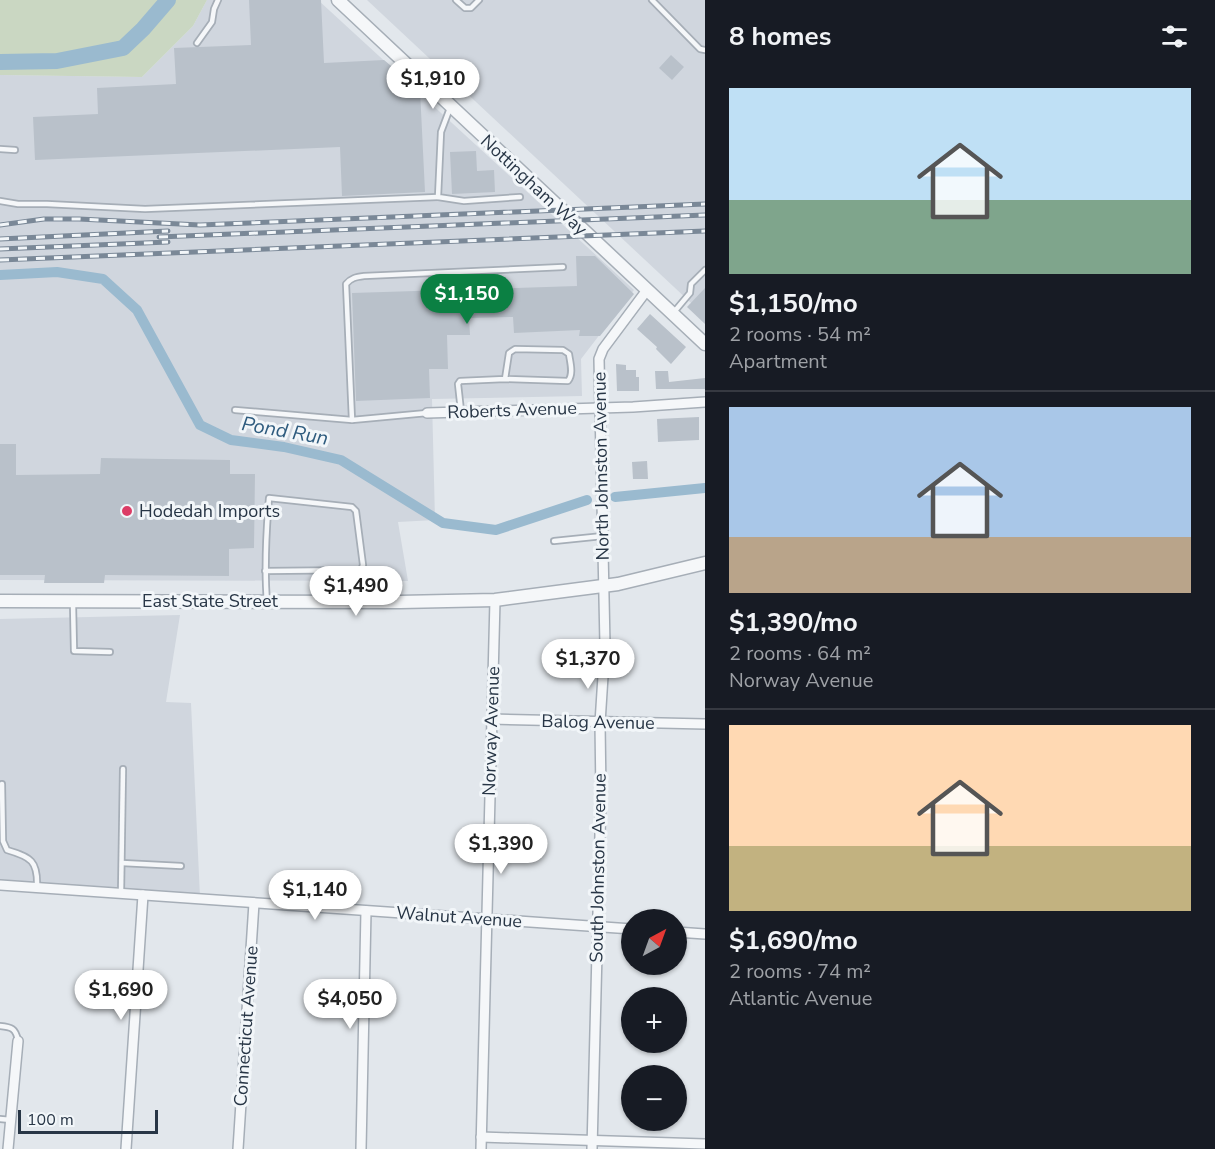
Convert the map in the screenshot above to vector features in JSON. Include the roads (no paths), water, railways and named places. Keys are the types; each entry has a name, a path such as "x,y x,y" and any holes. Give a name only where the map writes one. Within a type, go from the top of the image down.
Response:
{"street":[{"name":"Nottingham Way","path":"338,0 705,344"},
{"name":"North Johnston Avenue","path":"604,586 599,359 603,349 647,290"},
{"name":"Roberts Avenue","path":"427,413 705,402"},
{"name":"East State Street","path":"0,601 495,600 604,586 705,563"},
{"name":"South Johnston Avenue","path":"592,1145 601,795 600,723 605,645 604,586"},
{"name":"Norway Avenue","path":"481,1149 495,600"},
{"name":"Balog Avenue","path":"491,719 705,724"},
{"name":"Walnut Avenue","path":"0,885 621,928"},
{"path":"126,1149 143,895"},
{"name":"Connecticut Avenue","path":"238,1149 254,903"},
{"path":"361,1149 366,911"},
{"path":"687,933 705,934"},
{"path":"8,1149 18,1041"},
{"path":"481,1137 592,1145 705,1144"}],"lane":[{"path":"197,43 212,22 218,0"},
{"path":"456,0 465,8 471,8 479,0"},
{"path":"652,0 700,49 705,50"},
{"path":"438,197 441,132 451,106"},
{"path":"0,149 15,150"},
{"path":"0,201 18,204 144,209 438,197 464,201 520,197"},
{"path":"352,420 345,284 348,281 364,276 563,267"},
{"path":"673,314 690,293 691,284 705,270"},
{"path":"461,411 458,384 460,381 568,381 570,378 569,354 563,350 515,349 509,353 507,380"},
{"path":"235,410 352,420 427,413"},
{"path":"265,571 361,570 363,565 356,511 352,507 269,498 265,571 267,602"},
{"path":"554,541 603,536"},
{"path":"72,601 74,651 110,652"},
{"path":"121,893 123,769"},
{"path":"2,784 3,841 7,850 32,860 38,872 37,887"},
{"path":"122,863 182,866"},
{"path":"0,1026 12,1027 17,1033 18,1041"},
{"path":"0,1119 11,1120"}],"waterway":[{"path":"0,62 57,61 123,48 168,0"},
{"name":"Pond Run","path":"0,275 57,272 103,279 137,310 200,425 231,440 284,447 341,460 443,523 496,530 587,500"},
{"name":"Pond Run","path":"615,497 705,488"}],"railway":[{"path":"0,225 44,219 200,225 705,204"},
{"path":"159,237 705,215"},
{"path":"0,239 168,231"},
{"path":"0,260 705,231"},
{"path":"0,249 168,242"}],"place":[{"name":"Hodedah Imports","path":"127,511"}]}
